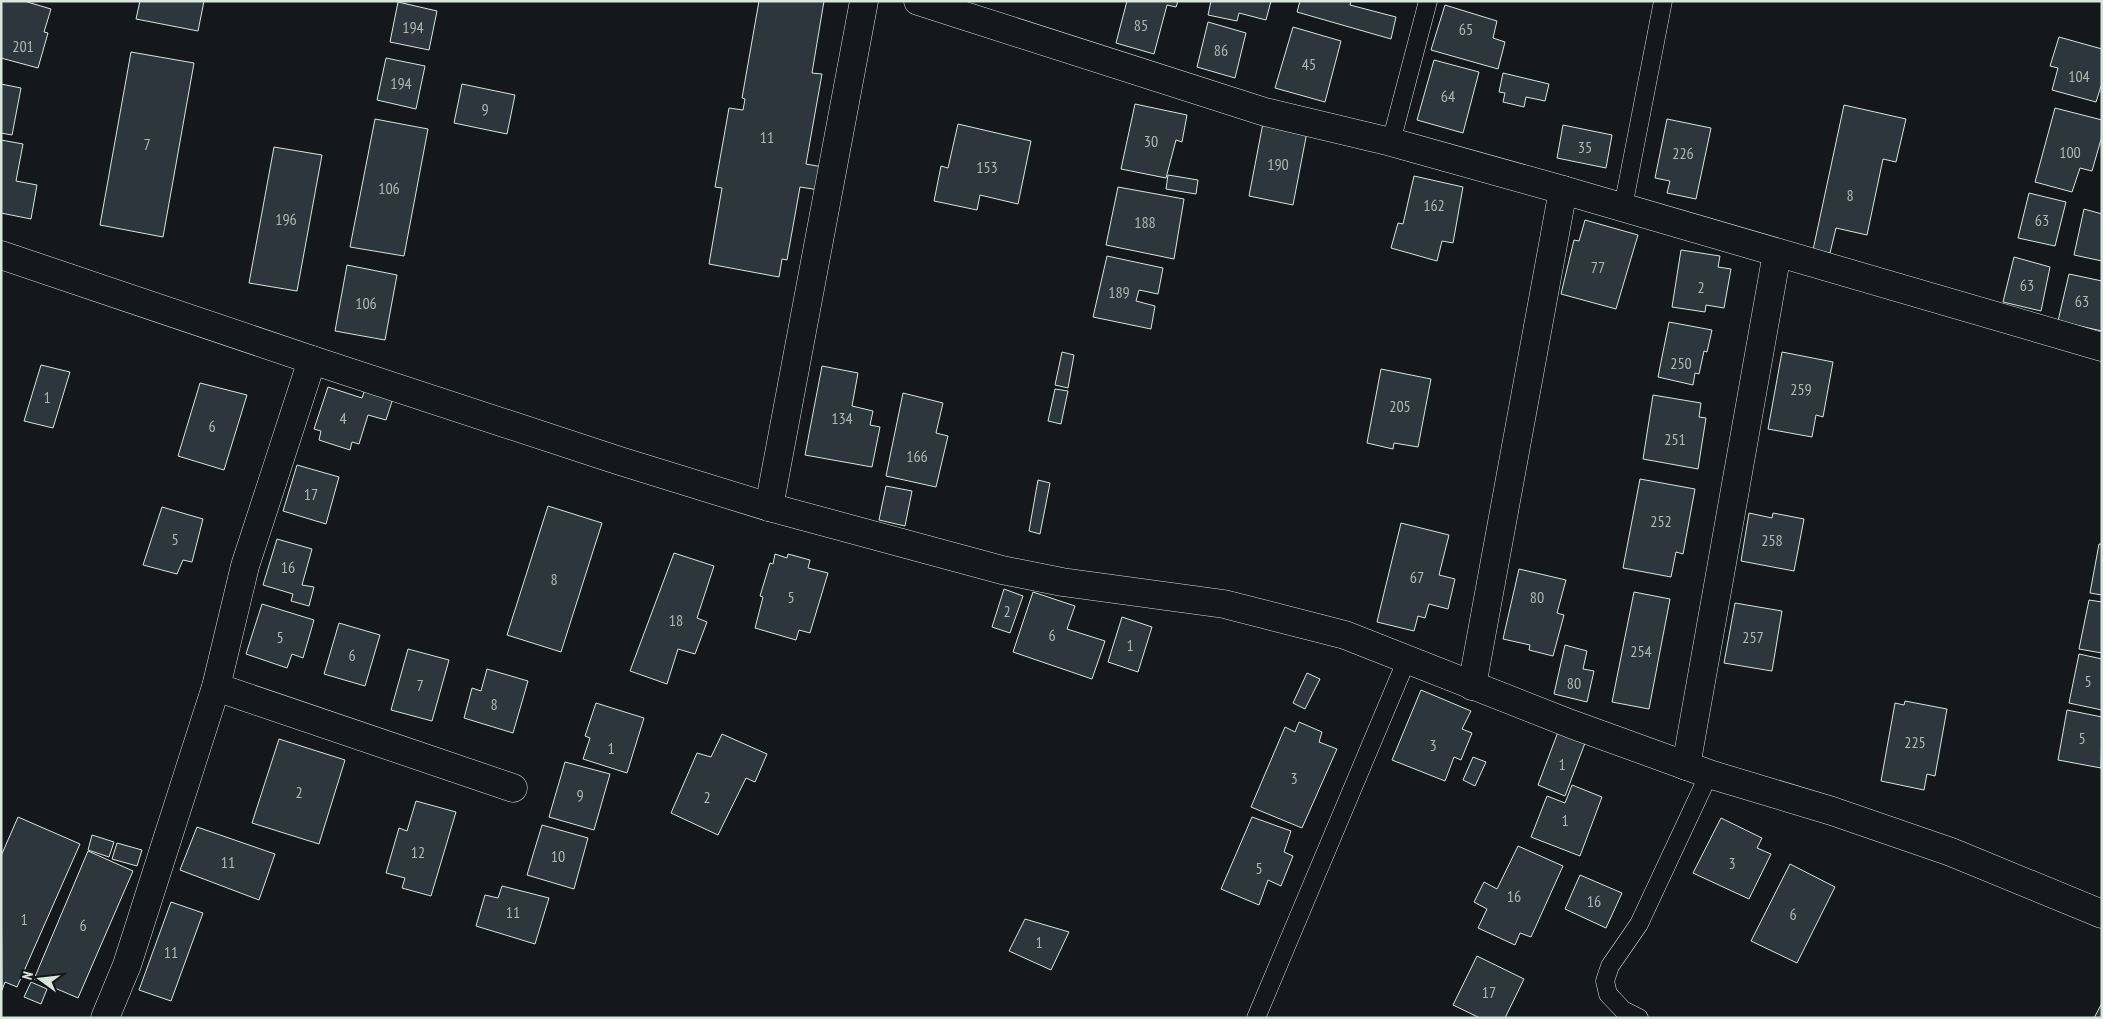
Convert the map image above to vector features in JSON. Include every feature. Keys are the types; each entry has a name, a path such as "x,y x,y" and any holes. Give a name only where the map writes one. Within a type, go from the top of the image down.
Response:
{"street":[{"path":"769,506 864,1"},
{"path":"918,1 1265,112 1391,142 1563,190 2102,347"},
{"path":"1472,686 1563,190"},
{"path":"1698,770 1777,252"},
{"path":"1,255 620,461 769,506 1002,570 1062,582 1224,604 1345,636 1472,686 1698,770 1832,811 1951,852 2102,914"},
{"path":"105,1018 127,965 216,687 245,566 312,360"},
{"path":"216,687 513,788"}],"lane":[{"path":"1391,142 1428,1"},
{"path":"1623,207 1663,1"},
{"path":"1256,1018 1407,659"},
{"path":"1639,1018 1623,1010 1608,994 1606,981 1610,966 1639,924 1698,770"}],"building":[{"path":"1,1 24,1 51,9 44,32 48,33 38,68 1,58"},
{"path":"140,1 204,1 198,31 136,19"},
{"path":"759,1 824,1 812,73 822,74 806,164 823,167 819,190 800,187 787,260 782,259 779,277 709,264 722,188 715,187 729,108 743,110 745,99 742,98"},
{"path":"1127,1 1178,1 1176,7 1167,5 1154,54 1116,43"},
{"path":"1211,1 1271,1 1266,20 1239,13 1237,21 1208,15"},
{"path":"1300,1 1351,1 1350,5 1396,17 1391,39 1297,12"},
{"path":"398,2 437,11 429,50 390,42"},
{"path":"1445,5 1497,21 1493,38 1505,42 1498,69 1431,50"},
{"path":"1208,22 1246,33 1235,78 1197,67"},
{"path":"1293,27 1341,41 1325,102 1275,88"},
{"path":"2059,37 2102,49 2102,83 2096,102 2052,90 2058,68 2050,66"},
{"path":"131,52 194,63 163,237 100,225"},
{"path":"386,58 425,66 416,109 377,100"},
{"path":"1434,60 1479,72 1463,133 1417,120"},
{"path":"1503,73 1549,84 1545,101 1526,97 1524,107 1503,102 1505,93 1499,92"},
{"path":"1,84 21,88 12,135 1,133"},
{"path":"462,84 515,95 507,134 454,123"},
{"path":"1135,104 1187,115 1182,142 1176,140 1166,178 1121,169"},
{"path":"1844,105 1906,119 1896,162 1883,159 1867,235 1836,228 1830,253 1813,250"},
{"path":"2055,108 2102,120 2102,136 2092,171 2080,168 2072,192 2035,182"},
{"path":"375,119 428,129 404,256 350,247"},
{"path":"1667,119 1711,128 1696,199 1667,193 1670,181 1655,178"},
{"path":"1263,123 1307,132 1293,205 1249,196"},
{"path":"958,124 1031,141 1018,204 980,195 977,210 934,201 941,166 948,168"},
{"path":"1563,125 1612,135 1606,168 1557,158"},
{"path":"1,140 23,144 16,181 37,185 31,219 1,213"},
{"path":"274,147 322,155 297,291 249,283"},
{"path":"1168,175 1198,180 1196,194 1166,189"},
{"path":"1414,176 1463,187 1453,243 1442,241 1437,261 1391,248 1398,223 1403,224"},
{"path":"1118,187 1184,199 1174,259 1106,245"},
{"path":"2029,193 2066,202 2055,246 2018,238"},
{"path":"2084,209 2102,214 2102,261 2074,255"},
{"path":"1585,220 1638,235 1616,309 1561,294 1574,240 1579,241"},
{"path":"1681,250 1720,256 1718,267 1731,269 1724,308 1706,305 1705,312 1672,307"},
{"path":"1107,256 1163,268 1158,294 1139,290 1136,301 1155,306 1151,329 1093,317"},
{"path":"2014,257 2050,267 2041,311 2003,302"},
{"path":"347,265 397,275 385,340 335,331"},
{"path":"2069,274 2102,281 2102,331 2058,321"},
{"path":"1669,322 1712,330 1707,352 1704,351 1699,374 1695,373 1693,385 1658,377"},
{"path":"1062,352 1074,355 1068,388 1055,385"},
{"path":"1782,352 1833,362 1823,417 1816,415 1812,437 1768,429"},
{"path":"41,365 70,372 53,428 24,421"},
{"path":"822,366 858,373 852,406 873,411 870,425 880,427 872,467 805,455"},
{"path":"1381,369 1431,379 1418,447 1394,443 1393,449 1367,443"},
{"path":"200,383 247,395 224,470 178,456"},
{"path":"367,383 395,392 386,420 368,415 359,444 352,442 350,450 319,440 321,431 314,429 328,387 362,398"},
{"path":"1055,389 1068,391 1061,424 1048,421"},
{"path":"903,393 943,403 936,433 948,436 936,487 886,476"},
{"path":"1653,395 1701,403 1699,417 1706,418 1698,469 1643,459"},
{"path":"297,465 339,477 326,524 283,511"},
{"path":"1640,479 1695,489 1683,554 1676,552 1671,577 1623,568"},
{"path":"1038,480 1050,483 1040,534 1029,531"},
{"path":"886,486 912,491 905,526 879,520"},
{"path":"548,506 602,523 561,652 507,635"},
{"path":"162,507 203,519 192,562 183,560 177,574 143,565"},
{"path":"1749,513 1772,518 1773,513 1804,519 1794,571 1741,561"},
{"path":"1401,523 1449,535 1439,575 1455,579 1448,609 1429,604 1425,618 1418,616 1414,631 1377,622"},
{"path":"277,539 312,549 302,585 314,587 309,606 291,601 293,594 263,585"},
{"path":"2099,544 2102,544 2102,595 2090,593"},
{"path":"674,553 714,566 697,618 707,622 695,654 678,649 667,684 630,671"},
{"path":"775,554 787,558 788,554 810,560 808,568 828,573 810,633 799,630 796,640 755,628 763,597 760,596 770,563 773,564"},
{"path":"1519,569 1566,580 1557,613 1564,615 1553,656 1529,650 1530,645 1503,639"},
{"path":"1004,589 1023,596 1010,633 992,627"},
{"path":"1033,592 1075,606 1067,629 1105,641 1092,679 1013,652"},
{"path":"1634,592 1670,599 1649,709 1612,702"},
{"path":"2089,600 2102,602 2102,653 2079,649"},
{"path":"1735,603 1782,611 1772,671 1724,663"},
{"path":"262,604 314,620 303,658 292,654 287,668 246,654"},
{"path":"1122,617 1152,627 1138,672 1108,662"},
{"path":"339,623 380,635 365,686 324,674"},
{"path":"1565,645 1587,651 1583,669 1594,671 1587,702 1554,694"},
{"path":"408,649 449,660 432,721 391,710"},
{"path":"2079,654 2102,659 2102,710 2069,703"},
{"path":"487,669 528,681 513,733 464,718 472,688 481,691"},
{"path":"1307,673 1320,679 1305,709 1293,703"},
{"path":"1421,690 1471,711 1462,729 1472,733 1461,760 1454,757 1445,781 1392,760"},
{"path":"1905,701 1947,709 1935,776 1927,774 1924,790 1881,781 1895,703 1904,705"},
{"path":"596,703 644,718 627,773 583,759 590,738 585,736"},
{"path":"2067,710 2102,717 2101,768 2058,760"},
{"path":"1299,722 1322,732 1319,742 1337,749 1302,828 1251,807 1285,727 1295,732"},
{"path":"1558,732 1585,743 1565,796 1538,785"},
{"path":"722,734 767,754 755,782 746,778 718,835 671,813 697,753 711,757"},
{"path":"279,739 345,760 319,844 252,823"},
{"path":"1473,757 1486,762 1475,786 1463,780"},
{"path":"565,762 610,774 594,830 549,817"},
{"path":"1572,785 1602,797 1580,856 1531,837 1547,796 1565,803"},
{"path":"416,801 456,812 431,896 402,888 405,878 386,873 399,828 407,831"},
{"path":"18,817 80,844 17,987 5,982 2,990 1,856"},
{"path":"1252,817 1291,831 1284,852 1293,856 1281,886 1268,880 1259,905 1221,889"},
{"path":"1721,818 1762,838 1757,848 1771,854 1749,899 1693,873"},
{"path":"542,825 588,838 574,889 527,875"},
{"path":"197,827 275,854 259,900 180,870"},
{"path":"92,835 114,842 109,857 88,850"},
{"path":"117,843 142,850 137,866 112,859"},
{"path":"1518,846 1563,866 1531,937 1520,933 1515,945 1478,928 1487,909 1474,902 1484,882 1497,889"},
{"path":"88,851 133,871 78,998 34,979"},
{"path":"1790,864 1835,887 1797,963 1751,941"},
{"path":"1580,875 1622,893 1606,928 1565,909"},
{"path":"502,886 549,898 535,944 476,926 485,895 498,898"},
{"path":"171,902 203,913 171,1001 139,990"},
{"path":"1025,919 1069,932 1051,970 1009,951"},
{"path":"1477,956 1524,979 1505,1018 1480,1018 1453,1005"},
{"path":"31,982 47,989 41,1004 24,997"},
{"path":"2102,1003 2102,1018 2094,1018"}]}
